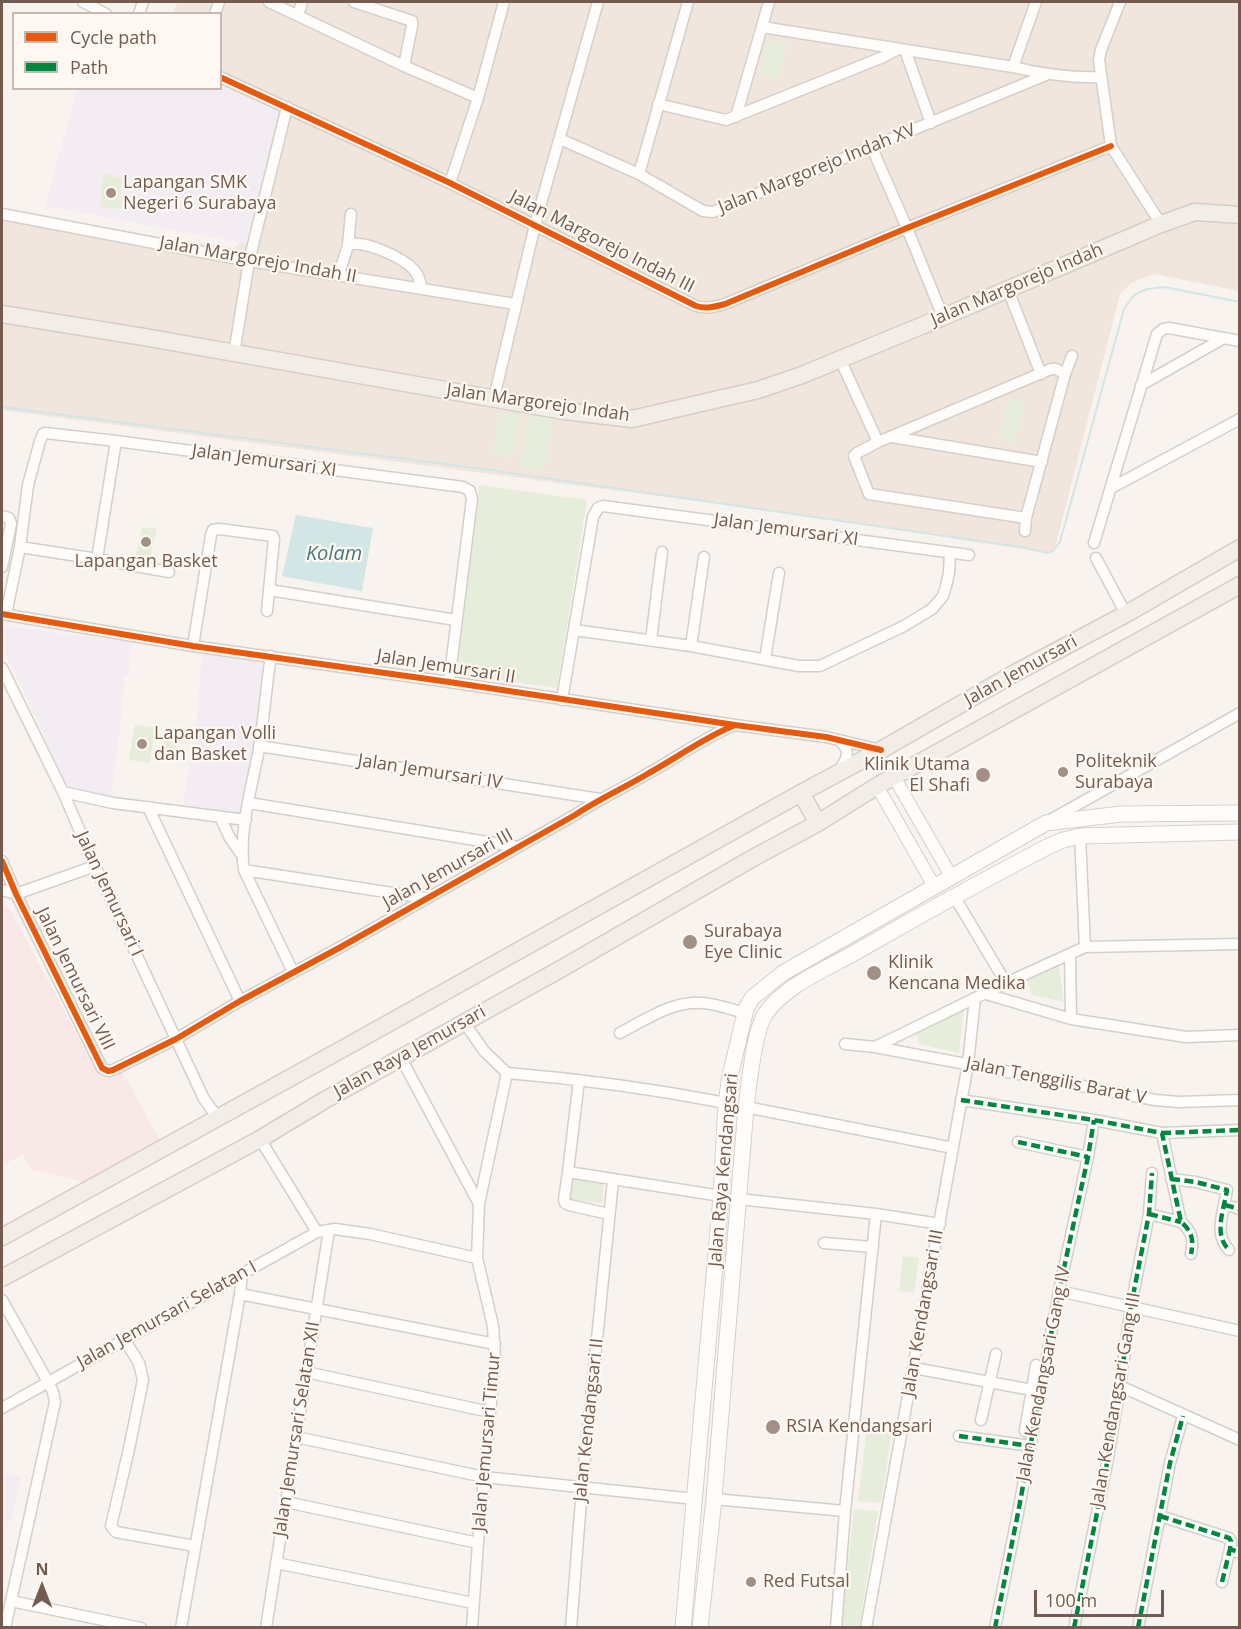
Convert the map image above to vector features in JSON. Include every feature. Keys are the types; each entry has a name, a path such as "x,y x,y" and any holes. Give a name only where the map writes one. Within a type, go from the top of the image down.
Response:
{"main road":[{"name":"Jalan Margorejo Indah","path":"2,314 564,411 632,419 751,392 802,375 1161,224 1195,212 1239,215"},
{"name":"Jalan Margorejo Indah","path":"1188,215 1195,218 1239,222"},
{"name":"Jalan Jemursari","path":"801,792 880,750 1015,672 1126,614 1239,549"},
{"name":"Jalan Jemursari","path":"818,823 877,786 1239,585"},
{"path":"801,792 818,823"},
{"name":"Jalan Raya Jemursari","path":"2,1237 801,792"},
{"name":"Jalan Raya Kendangsari","path":"683,1628 721,1196 726,1103 744,1013 752,998 783,973 1046,822 1121,814 1239,813"},
{"name":"Jalan Raya Jemursari","path":"2,1278 260,1139 325,1100 818,823"},
{"name":"Jalan Raya Kendangsari","path":"700,1628 714,1499 746,1107 759,1025 765,1014 788,991 954,896 1049,846 1080,836 1239,832"},
{"path":"859,929 867,946"},
{"path":"730,1076 749,1079"},
{"path":"711,1314 729,1315"}],"street":[{"path":"83,2 101,12"},
{"path":"269,2 404,66 478,98"},
{"path":"298,15 302,2"},
{"path":"354,2 412,21 404,66"},
{"path":"450,183 478,98 504,2"},
{"path":"494,398 535,225 598,2"},
{"path":"639,174 688,2"},
{"path":"736,117 769,2"},
{"path":"1013,67 1036,2"},
{"path":"1120,2 1099,60 1112,146 1161,224"},
{"path":"762,27 1013,67 1046,75 1080,78 1101,76"},
{"path":"658,104 721,120 736,117 902,49"},
{"path":"902,49 931,123"},
{"name":"Jalan Margorejo Indah XV","path":"560,139 639,174 703,211 713,212 1046,75"},
{"name":"Jalan Margorejo Indah III","path":"222,78 450,183 696,306 711,308 1112,146"},
{"path":"234,354 249,261 287,107"},
{"path":"872,148 943,317"},
{"name":"Jalan Margorejo Indah II","path":"2,214 249,261 515,304"},
{"path":"339,274 348,245 351,214"},
{"path":"348,245 356,243 381,249 392,255 413,268 421,288"},
{"path":"1008,290 1041,374"},
{"path":"1094,543 1154,339 1159,331 1169,328 1239,341"},
{"path":"1141,385 1224,338"},
{"path":"1025,531 1026,518 1065,374 1072,356"},
{"path":"840,359 878,442"},
{"path":"1026,518 869,494 854,456 890,436 1053,369 1065,374"},
{"path":"1111,488 1239,419"},
{"name":"Jalan Jemursari XI","path":"20,547 28,485 41,436 48,433 463,487 470,492 472,499 456,620"},
{"path":"890,436 1042,462"},
{"path":"97,559 116,441"},
{"name":"Jalan Jemursari XI","path":"574,630 594,512 603,506 969,555"},
{"path":"2,516 9,518 12,524 2,567"},
{"path":"193,646 213,530 273,536 267,611"},
{"path":"4,614 20,547 169,572"},
{"path":"651,640 662,552"},
{"path":"562,700 574,630 691,646 808,667 820,666 904,626 932,609 943,596 949,573 950,553"},
{"path":"691,646 704,557"},
{"path":"1096,558 1126,614"},
{"path":"765,659 779,573"},
{"path":"269,590 456,620 449,682"},
{"name":"Jalan Jemursari II","path":"4,614 193,646 826,737 880,750"},
{"path":"272,656 241,854 243,870 293,972"},
{"name":"Jalan Jemursari I","path":"2,668 63,792 95,866 204,1099 218,1118"},
{"path":"1046,822 1239,712"},
{"name":"Jalan Jemursari III","path":"176,1039 240,1001 518,848 717,733 735,725"},
{"path":"838,772 848,755 846,747 840,741"},
{"name":"Jalan Jemursari IV","path":"259,746 600,799"},
{"path":"894,777 951,876"},
{"path":"877,786 934,886"},
{"path":"63,792 113,803 246,820"},
{"path":"249,803 518,848"},
{"path":"148,807 240,1001"},
{"path":"220,817 241,854"},
{"path":"1080,836 1085,947"},
{"name":"Jalan Jemursari VIII","path":"2,861 102,1068 108,1071 113,1070 176,1039"},
{"path":"2,890 16,894 95,866"},
{"path":"243,870 425,898"},
{"path":"954,896 1006,983"},
{"path":"875,1047 1085,947 1239,944"},
{"path":"1070,954 1071,1019"},
{"path":"986,994 1071,1019 1169,1035 1239,1035"},
{"name":"Jalan Kendangsari III","path":"866,1628 968,1064 975,999"},
{"path":"620,1033 672,1006 688,1003 704,1002 744,1013"},
{"path":"464,1022 484,1052 507,1073 579,1080 726,1103"},
{"name":"Jalan Tenggilis Barat V","path":"845,1044 875,1047 1155,1100 1179,1102 1239,1100"},
{"path":"401,1059 479,1204"},
{"name":"Jalan Jemursari Timur","path":"472,1628 495,1344 477,1258 479,1204 507,1073"},
{"path":"579,1080 565,1203 609,1214"},
{"path":"961,1100 1094,1120 1162,1133 1239,1130"},
{"path":"746,1107 953,1148"},
{"name":"Jalan Kendangsari Gang IV","path":"995,1628 1094,1120"},
{"path":"1162,1133 1181,1222"},
{"path":"260,1139 317,1232"},
{"path":"1018,1142 1088,1157"},
{"path":"568,1172 721,1196"},
{"name":"Jalan Kendangsari Gang III","path":"1074,1628 1108,1458 1131,1306 1149,1214 1152,1173"},
{"path":"1171,1179 1227,1190 1220,1228 1221,1240 1229,1250"},
{"name":"Jalan Kendangsari II","path":"571,1628 582,1488 613,1180"},
{"path":"739,1199 876,1214 940,1224"},
{"path":"1224,1205 1239,1209"},
{"path":"836,1628 845,1511 876,1214"},
{"path":"1149,1214 1185,1225 1192,1238 1191,1254"},
{"name":"Jalan Jemursari Selatan I","path":"2,1408 317,1232 332,1229 370,1234 477,1258"},
{"name":"Jalan Jemursari Selatan XII","path":"266,1628 316,1309 332,1229"},
{"path":"824,1243 873,1247"},
{"path":"181,1628 242,1273"},
{"path":"1059,1291 1239,1331"},
{"path":"240,1294 495,1344"},
{"path":"2,1300 48,1382 55,1402 4,1628"},
{"path":"124,1339 139,1362 144,1380 111,1526 116,1532 195,1545"},
{"path":"981,1420 996,1354"},
{"path":"1025,1431 1036,1365"},
{"path":"914,1368 1032,1390"},
{"path":"306,1372 490,1412"},
{"path":"1120,1386 1239,1440"},
{"path":"1138,1628 1170,1463 1183,1416"},
{"path":"959,1436 1031,1446"},
{"path":"296,1437 484,1477 695,1499"},
{"path":"714,1499 845,1511"},
{"path":"286,1502 478,1543"},
{"path":"1160,1516 1229,1538 1235,1551 1222,1582"},
{"path":"276,1563 473,1603"},
{"path":"11,1601 97,1623 141,1628"}],"shaded area":[{"path":"177,2 1239,2 1239,291 1154,274 1131,283 1120,294 1055,548 1048,553 788,513 2,410 2,213 233,248 244,241 221,90 222,12 173,12"},
{"path":"222,80 279,109 247,244 45,206 77,90 222,90"},
{"path":"4,626 132,642 128,676 125,676 111,796 67,788 2,646"},
{"path":"202,652 269,661 243,815 183,807 198,708"},
{"path":"2,904 8,906 97,1072 110,1075 121,1070 160,1140 85,1182 30,1169 23,1155 2,1165"},
{"path":"2,1473 21,1477 11,1522 2,1521"}],"green space":[{"path":"768,39 787,44 778,79 759,74"},
{"name":"Lapangan SMK Negeri 6 Surabaya","path":"103,173 122,179 121,209 100,207"},
{"path":"1008,398 1025,402 1015,443 998,439"},
{"path":"499,412 520,415 512,458 492,454"},
{"path":"528,413 553,417 544,472 519,468"},
{"path":"479,485 587,500 557,688 457,674"},
{"name":"Lapangan Basket","path":"142,527 157,529 150,558 136,555"},
{"name":"Lapangan Volli dan Basket","path":"135,725 155,728 150,763 129,760"},
{"name":"Lapangan Volli dan Basket","path":"166,728 179,730 176,756 162,754"},
{"path":"1058,960 1064,1002 1032,995 1027,981"},
{"path":"964,1006 959,1053 919,1044 916,1032"},
{"path":"572,1177 604,1181 602,1203 569,1200"},
{"path":"903,1256 919,1258 914,1293 899,1291"},
{"path":"867,1427 892,1430 881,1503 858,1501"},
{"path":"854,1509 878,1511 859,1627 841,1627"}],"water":[{"name":"Kolam","path":"296,515 373,528 362,591 282,576"}],"waterway":[{"path":"2,407 483,469 1021,547 1047,553 1053,551 1060,542 1124,309 1134,295 1147,289 1164,287 1240,302"}],"marked path":[{"path":"961,1100 1094,1120 1162,1133 1181,1222 1191,1236 1191,1254"},
{"path":"995,1628 1094,1120"},
{"path":"1162,1133 1240,1130"},
{"path":"1018,1142 1088,1157"},
{"path":"1074,1628 1108,1458 1131,1306 1149,1214 1152,1173"},
{"path":"1171,1179 1196,1182 1227,1190 1221,1229 1224,1244 1229,1250"},
{"path":"1225,1205 1240,1209"},
{"path":"1149,1214 1181,1222"},
{"path":"1138,1628 1170,1463 1183,1416"},
{"path":"959,1436 1031,1446"},
{"path":"1160,1516 1229,1538 1230,1549 1240,1553"},
{"path":"1222,1582 1230,1549"}],"cycle path":[{"path":"222,78 450,183 696,306 703,307 725,304 1111,146"},
{"path":"2,614 193,646 826,737 881,750"},
{"path":"2,861 102,1068 108,1071 176,1039 702,741 735,725"}],"place":[{"name":"Lapangan SMK Negeri 6 Surabaya","path":"111,193"},
{"name":"Lapangan Basket","path":"146,542"},
{"name":"Lapangan Volli dan Basket","path":"142,744"},
{"name":"Politeknik Surabaya","path":"1063,772"},
{"name":"Klinik Utama El Shafi","path":"983,775"},
{"name":"Surabaya Eye Clinic","path":"690,942"},
{"name":"Klinik Kencana Medika","path":"874,973"},
{"name":"RSIA Kendangsari","path":"773,1427"},
{"name":"Red Futsal","path":"751,1582"}]}
